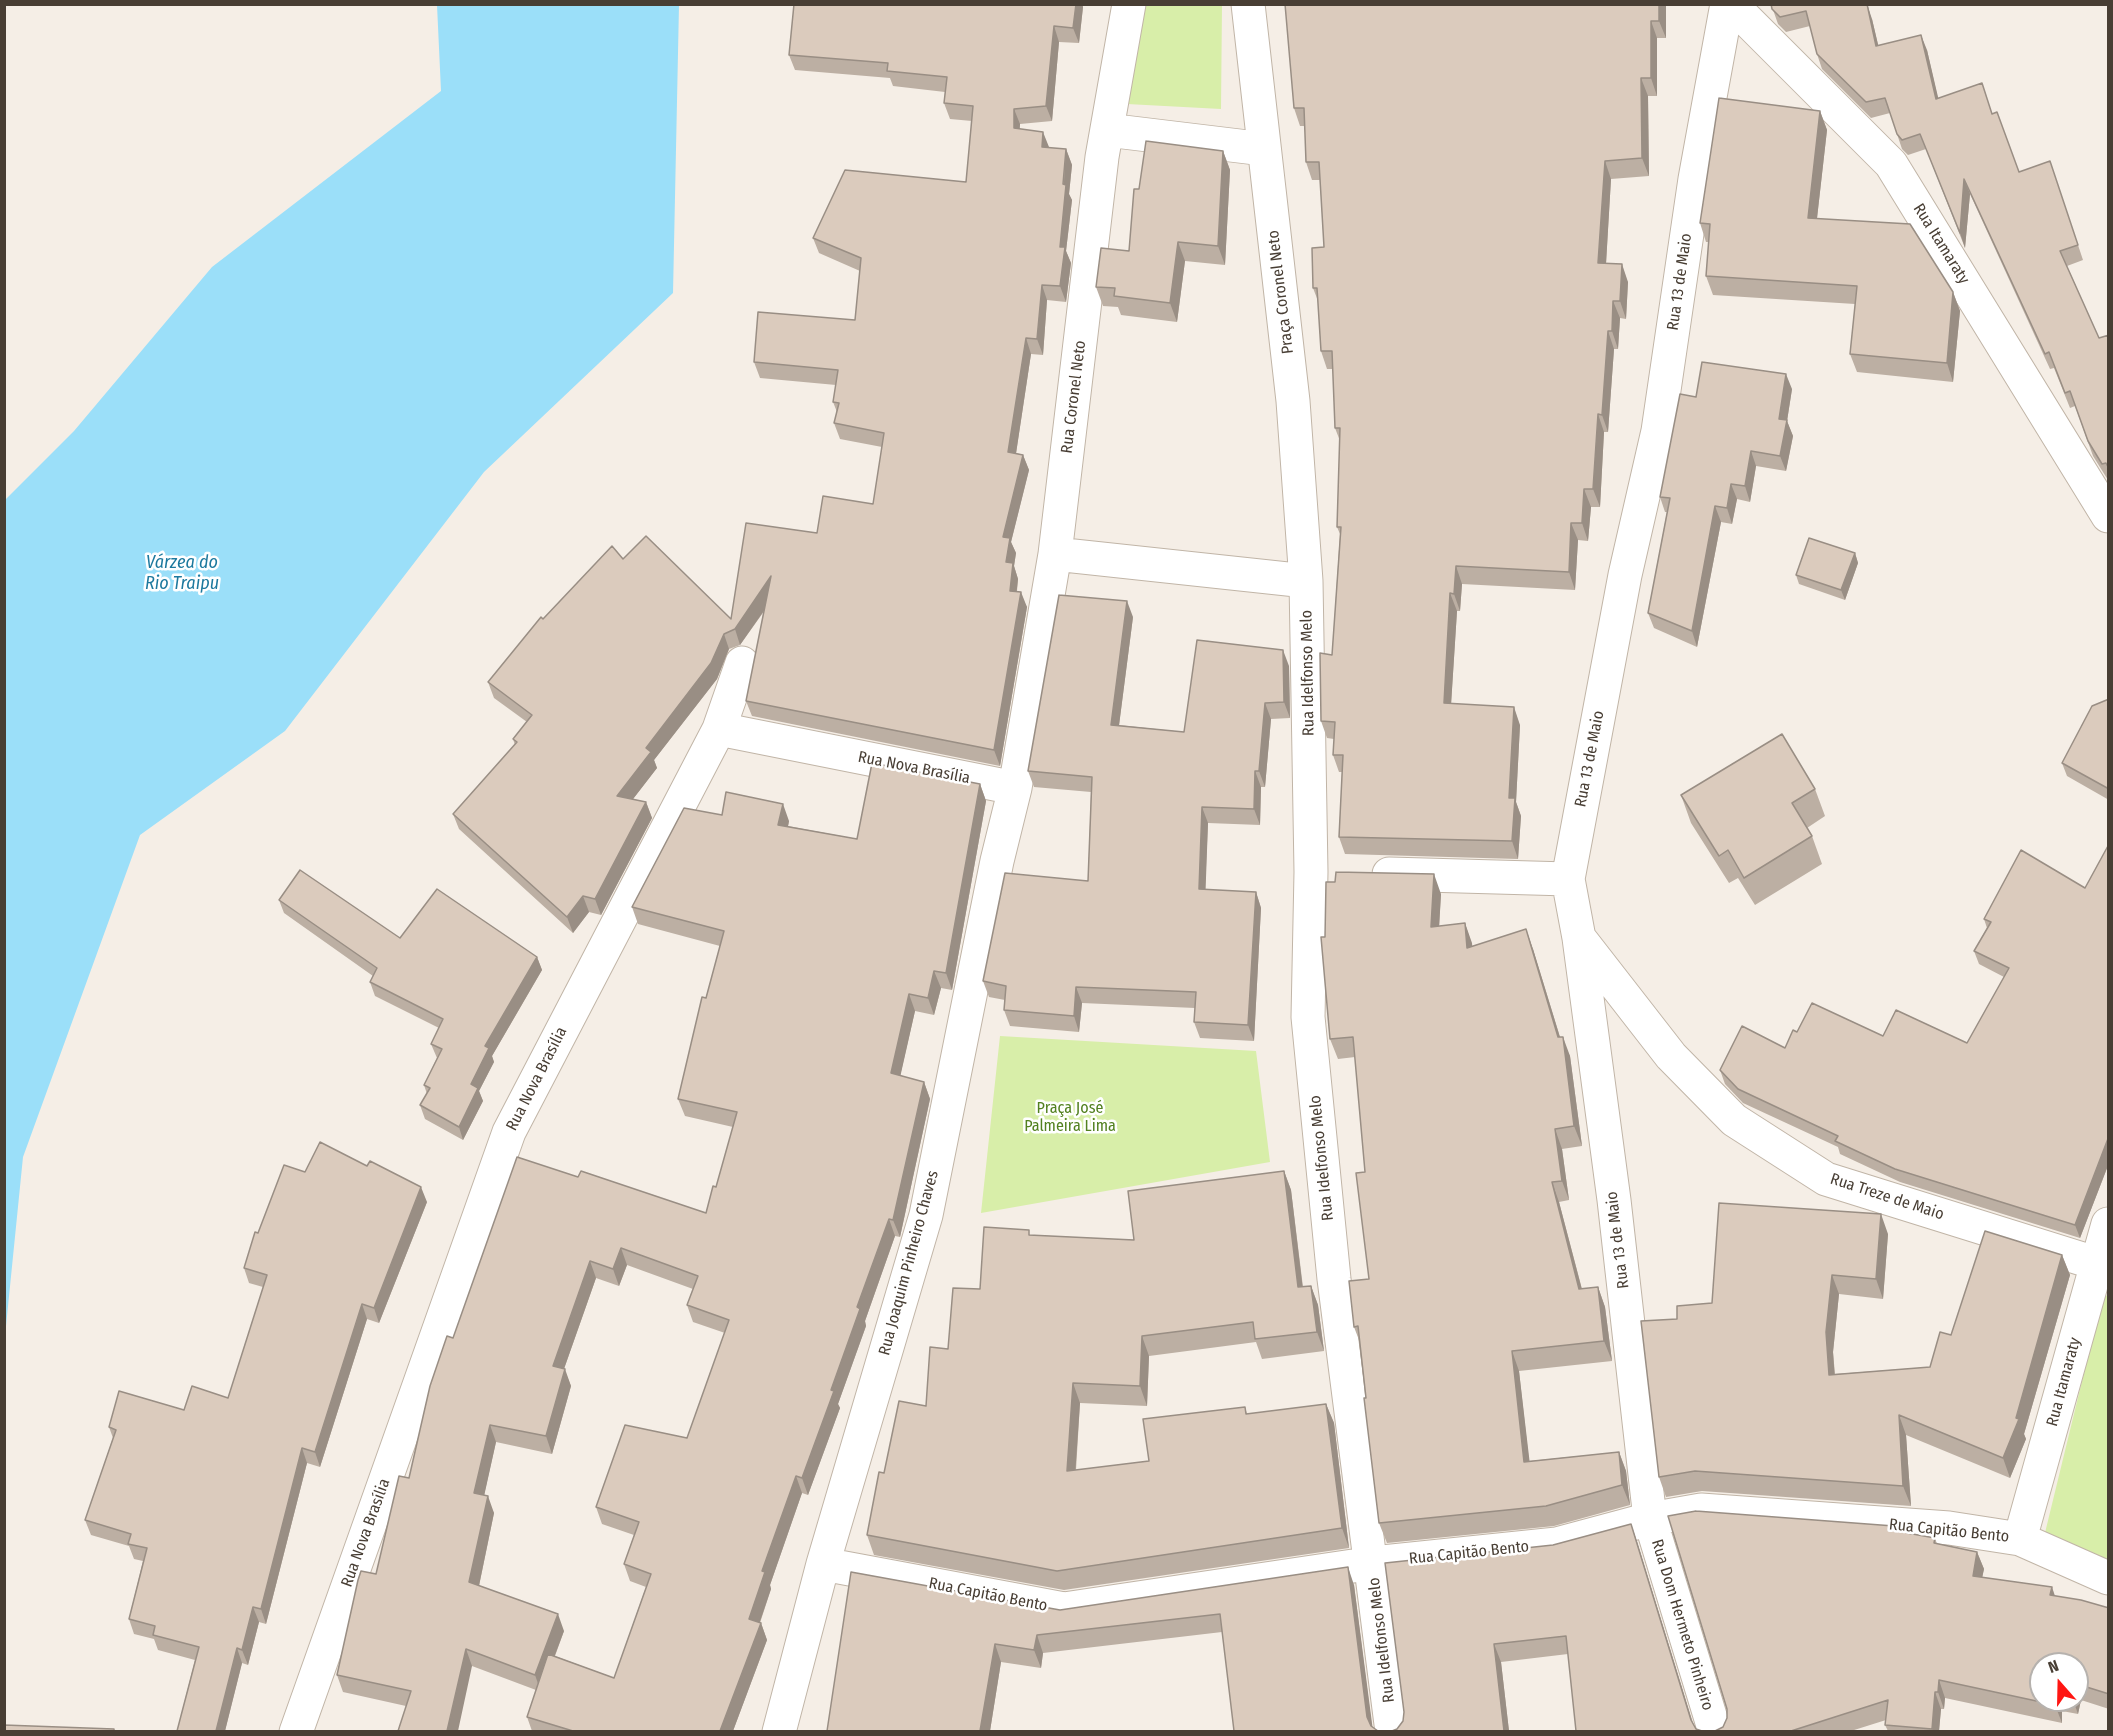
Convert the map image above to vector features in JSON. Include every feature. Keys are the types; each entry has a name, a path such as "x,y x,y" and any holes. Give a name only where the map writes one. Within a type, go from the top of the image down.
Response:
{"street":[{"name":"Rua Coronel Neto","path":"1015,788 1055,554 1107,130 1129,4"},
{"name":"Praça Coronel Neto","path":"1248,4 1293,401 1306,581"},
{"name":"Rua Itamaraty","path":"1729,4 1890,164 2109,516"},
{"name":"Rua 13 de Maio","path":"1650,1519 1614,1200 1579,938 1568,879 1625,575 1658,431 1695,179 1729,4"},
{"path":"1107,130 1264,149"},
{"path":"1055,554 1306,581"},
{"name":"Rua Idelfonso Melo","path":"1306,581 1311,872 1310,1029 1334,1279 1373,1563 1392,1731"},
{"path":"719,729 742,663"},
{"name":"Rua Nova Brasília","path":"296,1731 509,1132 719,729 1015,788"},
{"name":"Rua Joaquim Pinheiro Chaves","path":"779,1731 823,1564 926,1215 997,861 1015,788"},
{"path":"1311,872 1568,879"},
{"name":"Rua Treze de Maio","path":"1579,938 1671,1056 1734,1120 1826,1179 2102,1266"},
{"name":"Rua Itamaraty","path":"2020,1539 2102,1266 2109,1224"},
{"name":"Rua Capitão Bento","path":"823,1564 1064,1609 1373,1563 1557,1544 1650,1519 1701,1510 1949,1528 2020,1539 2109,1578"},
{"name":"Rua Dom Hermeto Pinheiro","path":"1650,1519 1715,1731"}],"green space":[{"path":"1139,5 1222,5 1221,109 1127,104"},
{"name":"Praça José Palmeira Lima","path":"1000,1036 1256,1051 1270,1162 981,1213"},
{"path":"2103,1295 2108,1296 2108,1562 2043,1541"}],"water":[{"name":"Várzea do Rio Traipu","path":"437,5 679,5 673,293 484,472 285,731 140,835 23,1157 5,1336 5,500 74,431 212,267 441,91"}],"building":[{"path":"794,4 1076,4 1073,28 1054,26 1046,106 1014,109 1014,128 1043,132 1042,147 1066,149 1063,184 1066,185 1060,247 1065,247 1060,286 1042,285 1037,339 1026,338 1008,452 1023,455 1003,537 1010,538 1006,562 1013,563 1010,591 1021,592 994,750 746,701 771,576 735,629 724,634 711,663 646,748 651,752 617,796 646,802 595,899 583,896 567,917 453,814 517,742 513,739 532,715 488,682 541,617 543,619 612,546 623,559 646,536 731,619 746,523 817,533 823,496 873,504 884,433 834,423 839,403 833,402 838,370 754,362 758,312 855,320 861,258 813,238 845,170 966,182 973,106 944,103 947,77 887,71 888,63 789,55"},
{"path":"1285,4 1659,4 1659,21 1651,21 1651,78 1641,78 1642,158 1605,161 1598,263 1622,264 1620,301 1613,301 1612,331 1608,331 1602,415 1598,414 1593,489 1584,489 1582,523 1571,523 1569,572 1456,566 1454,594 1450,593 1444,703 1514,707 1509,798 1515,798 1512,841 1339,837 1343,755 1333,755 1335,722 1321,721 1320,653 1332,655 1341,527 1337,527 1340,428 1335,428 1332,351 1321,351 1317,288 1313,288 1312,248 1324,247 1319,162 1306,162 1304,108 1294,108"},
{"path":"1771,4 1867,4 1876,46 1921,35 1936,99 1982,83 1992,114 1997,112 2019,172 2050,161 2078,245 2060,251 2099,338 2109,335 2109,469 2106,463 2102,464 2088,441 2070,391 2065,393 2049,352 2045,354 1964,179 1960,233 1920,134 1902,140 1897,134 1885,98 1866,102 1817,54 1806,11 1780,17 1772,9"},
{"path":"1719,98 1820,111 1808,218 1910,224 1953,292 1947,363 1850,354 1857,286 1706,276 1710,224 1700,223"},
{"path":"1146,141 1223,151 1218,246 1178,242 1170,303 1114,296 1115,288 1096,287 1101,248 1129,251 1134,189 1139,189"},
{"path":"1702,362 1786,374 1779,419 1787,420 1780,456 1751,451 1745,486 1731,484 1727,508 1715,506 1692,631 1648,613 1670,498 1660,497 1680,394 1696,397"},
{"path":"1809,538 1855,553 1841,590 1796,575"},
{"path":"1059,595 1127,601 1111,725 1184,732 1197,640 1283,650 1284,702 1265,703 1259,771 1255,771 1254,809 1202,807 1199,889 1256,892 1248,1025 1194,1022 1196,992 1076,987 1074,1016 1004,1010 1006,986 983,981 1005,873 1088,881 1092,777 1028,771"},
{"path":"2109,699 2109,789 2062,763 2092,706"},
{"path":"1782,734 1815,789 1792,803 1812,836 1744,878 1728,850 1719,856 1681,795"},
{"path":"872,763 980,784 946,973 934,971 928,998 909,994 891,1073 924,1082 893,1220 889,1219 857,1307 860,1309 831,1390 834,1391 802,1478 796,1476 762,1571 765,1572 749,1619 761,1623 720,1731 573,1731 527,1717 548,1654 614,1678 651,1574 624,1564 639,1522 596,1507 625,1425 687,1438 729,1320 687,1305 698,1276 621,1248 613,1269 590,1261 553,1366 565,1369 546,1436 490,1425 474,1493 488,1496 469,1582 558,1614 535,1675 466,1649 447,1731 398,1731 411,1691 337,1675 361,1571 376,1574 399,1476 409,1478 430,1386 447,1336 453,1338 517,1157 578,1177 581,1171 706,1213 713,1186 716,1187 737,1112 678,1099 702,997 706,998 724,931 632,907 684,808 722,815 726,792 783,804 778,825 857,839"},
{"path":"2109,844 2109,1136 2075,1225 1895,1169 1835,1141 1838,1136 1738,1089 1720,1070 1742,1026 1785,1048 1793,1030 1797,1032 1812,1003 1883,1036 1896,1010 1967,1043 2009,968 1974,951 1991,922 1984,919 2021,850 2085,888"},
{"path":"300,870 400,938 437,889 537,957 485,1046 489,1048 471,1084 478,1088 459,1127 420,1105 430,1088 424,1085 442,1049 431,1044 443,1019 370,982 377,968 279,900"},
{"path":"1336,872 1434,874 1431,927 1465,923 1467,948 1526,929 1558,1037 1563,1037 1574,1126 1555,1129 1562,1181 1552,1182 1579,1289 1598,1287 1604,1341 1512,1351 1524,1462 1619,1452 1622,1485 1546,1506 1379,1523 1358,1326 1354,1327 1349,1281 1369,1279 1356,1173 1365,1172 1353,1037 1330,1039 1321,937 1325,937 1326,882 1335,882"},
{"path":"320,1142 367,1166 370,1161 421,1187 374,1308 362,1304 315,1452 302,1448 261,1609 253,1607 242,1650 237,1648 216,1731 177,1731 199,1647 153,1635 155,1626 129,1619 147,1548 128,1544 131,1534 85,1520 116,1430 109,1427 119,1391 184,1410 192,1386 228,1398 267,1275 244,1268 255,1232 258,1233 284,1165 305,1172"},
{"path":"1284,1171 1298,1287 1311,1286 1317,1332 1255,1339 1253,1322 1142,1336 1140,1386 1073,1383 1067,1471 1149,1461 1143,1419 1245,1407 1246,1414 1326,1404 1342,1528 1057,1571 867,1535 879,1472 884,1473 899,1401 926,1406 930,1347 948,1349 953,1288 980,1289 984,1227 1029,1230 1029,1235 1134,1240 1128,1191"},
{"path":"1719,1203 1881,1214 1876,1279 1832,1275 1826,1332 1829,1375 1930,1367 1940,1332 1951,1335 1985,1231 2062,1255 2016,1418 2019,1419 2003,1458 1899,1415 1903,1486 1695,1471 1659,1477 1641,1321 1677,1319 1677,1306 1712,1303"},
{"path":"1696,1511 1907,1527 1907,1533 1935,1538 1934,1543 1977,1552 1973,1576 2052,1587 2050,1595 2109,1608 2109,1694 2089,1688 2089,1652 2029,1652 2029,1699 1939,1680 1938,1692 1935,1692 1932,1729 1885,1725 1888,1700 1791,1731 1715,1731 1723,1727 1727,1718 1727,1709 1668,1516"},
{"path":"1631,1524 1691,1720 1696,1729 1702,1731 1576,1731 1566,1636 1494,1644 1504,1731 1392,1731 1397,1729 1403,1721 1404,1712 1385,1563 1553,1545"},
{"path":"1348,1567 1367,1717 1371,1726 1378,1731 1234,1731 1220,1614 1037,1635 1034,1650 995,1644 980,1731 827,1731 851,1572 1060,1610"},
{"path":"4,1725 114,1729 114,1731 4,1731"}]}
